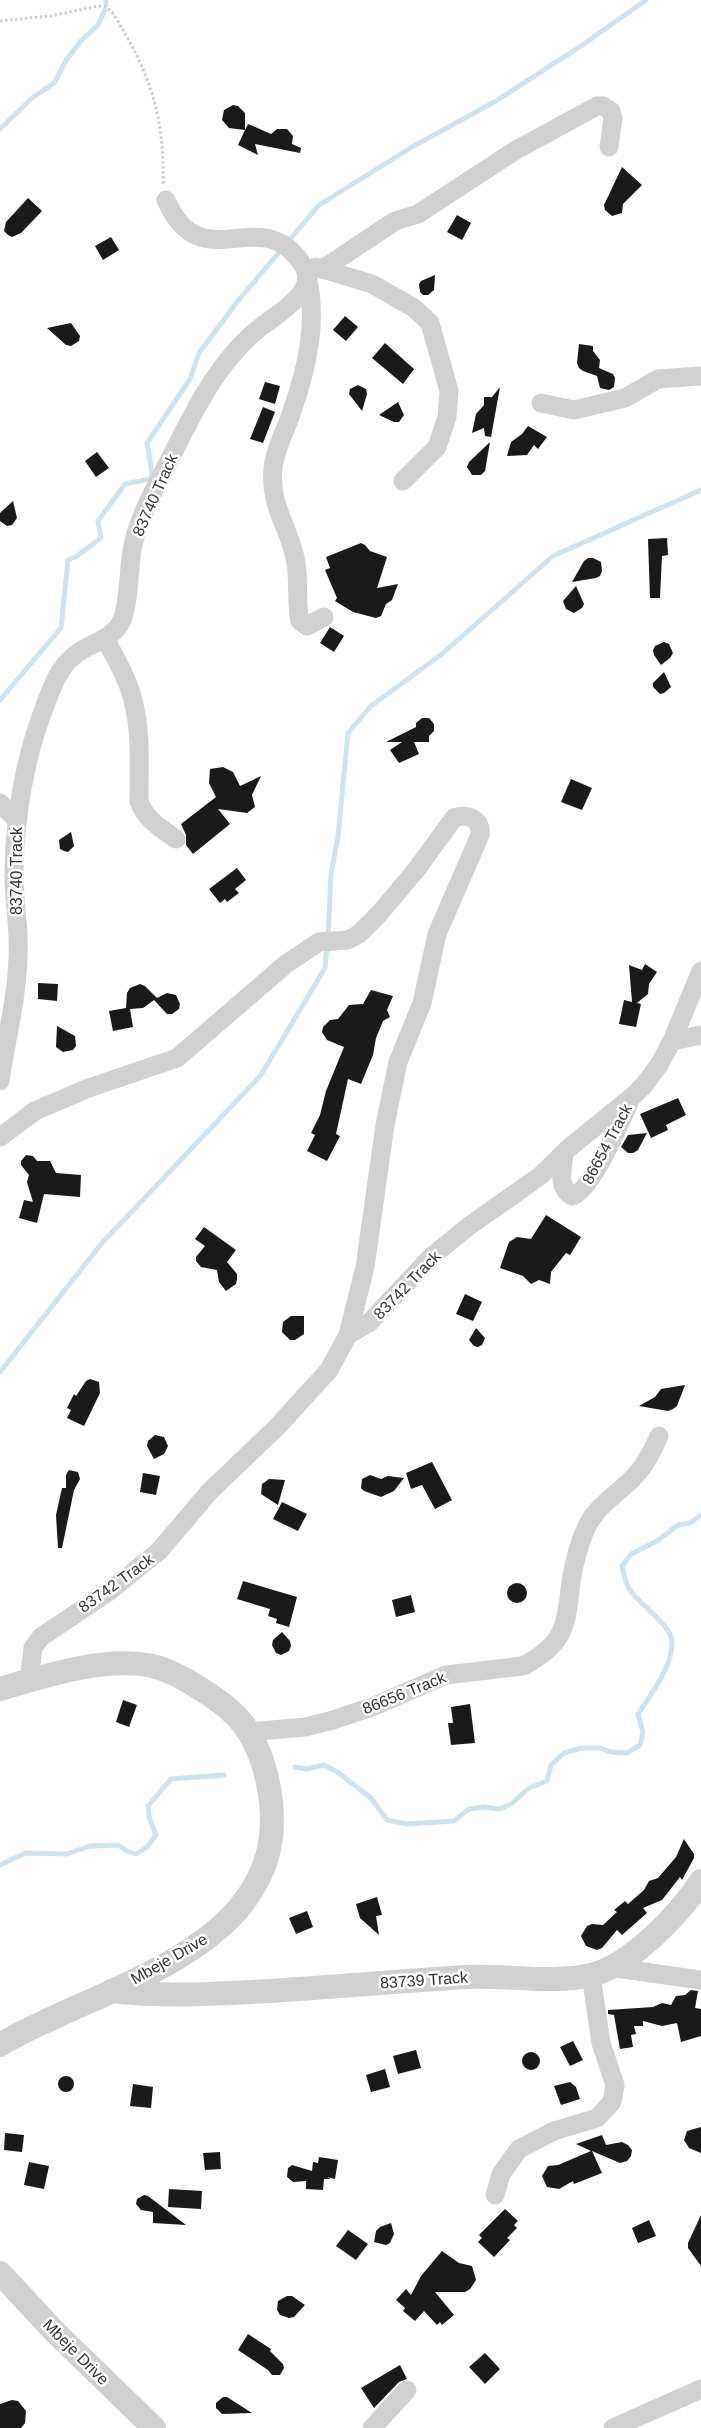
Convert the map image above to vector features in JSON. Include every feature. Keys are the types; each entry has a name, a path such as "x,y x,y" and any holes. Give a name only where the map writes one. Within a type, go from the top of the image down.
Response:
{"street":[{"path":"311,270 395,220 418,214 516,150 597,106 603,106 611,111 613,118 609,147"},
{"path":"166,200 180,225 198,237 212,241 268,237 279,240 292,250 311,270 372,284 414,308 430,323 449,391 447,417 437,447 403,481"},
{"path":"311,270 312,310 310,339 297,395 275,455 272,482 276,509 291,544 296,564 300,621 307,626 324,617"},
{"name":"83740 Track","path":"0,1081 18,961 14,872 16,819 32,747 55,681 66,664 76,654 105,638 120,623 125,610 129,564 140,522 176,447 210,386 234,352 257,330 297,298 305,287 311,270"},
{"path":"540,403 574,410 625,398 658,379 701,376"},
{"path":"105,638 123,671 131,692 137,723 142,811 156,825 176,839"},
{"path":"0,803 16,819"},
{"path":"0,1137 35,1111 86,1089 177,1058 286,964 319,942 348,940 359,934 379,914 422,863 454,818 461,815 470,816 478,821 481,827 480,835 437,934 422,1003 398,1062 385,1125 365,1266 348,1336"},
{"name":"83742 Track","path":"29,1681 33,1648 42,1636 111,1590 160,1551 210,1491 277,1427 329,1370 348,1336 370,1322 431,1257 469,1226 540,1176 564,1153 632,1097 659,1065 672,1041 701,971"},
{"path":"672,1041 701,1035"},
{"name":"86654 Track","path":"564,1153 561,1180 563,1187 572,1196 578,1194 601,1159 632,1097"},
{"name":"86656 Track","path":"248,1732 305,1727 372,1707 446,1675 517,1667 534,1660 554,1643 565,1625 571,1581 589,1522 616,1492 640,1471 659,1436"},
{"name":"Mbeje Drive","path":"0,1689 80,1669 105,1666 152,1666 186,1680 212,1695 238,1718 248,1732 264,1767 271,1819 267,1858 256,1884 223,1926 206,1940 111,1991 26,2030 0,2045"},
{"name":"83739 Track","path":"111,1991 184,1996 466,1977 554,1978 600,1971 642,1946 664,1926 701,1881"},
{"path":"495,2195 501,2174 519,2149 554,2130 596,2118 612,2102 614,2085 601,2043 600,1971 701,1980"},
{"name":"Mbeje Drive","path":"0,2273 55,2332 154,2428"},
{"path":"614,2428 701,2389"},
{"path":"372,2428 407,2390"}],"path":[{"path":"0,21 51,16 98,6 106,7 112,12 141,61 153,95 164,142 163,185 166,200"}],"building":[{"path":"233,105 238,106 245,113 245,130 229,128 222,120 224,110"},
{"path":"248,124 271,134 277,129 287,129 293,136 292,144 301,148 300,153 255,144 258,155 238,145"},
{"path":"622,167 642,185 623,204 622,213 612,216 605,210 604,205"},
{"path":"28,198 42,211 21,233 12,237 4,231 6,222"},
{"path":"457,215 471,223 462,240 447,232"},
{"path":"111,237 119,250 103,260 95,246"},
{"path":"435,275 434,290 428,295 423,295 420,292 419,284 421,281"},
{"path":"345,316 358,327 346,341 333,330"},
{"path":"71,323 80,336 79,341 71,346 66,345 47,328"},
{"path":"385,343 414,369 403,384 372,358"},
{"path":"579,344 593,346 593,351 600,360 599,368 613,374 615,378 614,387 609,390 600,388 597,376 579,368 577,363"},
{"path":"265,382 280,386 275,404 259,399"},
{"path":"358,385 366,389 367,394 362,411 349,394 350,389"},
{"path":"500,387 491,437 485,436 484,428 472,433 476,414 484,405 484,397 492,397"},
{"path":"398,402 404,415 399,422 394,422 379,415"},
{"path":"263,407 275,412 263,443 250,439"},
{"path":"528,426 547,437 538,449 534,445 527,455 507,456 511,442 522,434"},
{"path":"490,442 485,471 481,475 472,475 467,467 469,462"},
{"path":"97,452 109,468 96,477 85,461"},
{"path":"13,501 17,518 12,525 7,526 0,521 0,513"},
{"path":"667,538 668,555 662,556 660,598 650,598 648,539"},
{"path":"361,543 370,551 387,557 377,588 398,584 392,600 386,604 381,616 376,618 353,612 335,601 337,598 325,570 330,568 326,557"},
{"path":"588,558 601,562 602,571 600,576 572,582 584,561"},
{"path":"576,586 584,604 582,608 574,613 566,609 563,601"},
{"path":"330,627 344,636 334,652 320,643"},
{"path":"664,642 669,644 673,653 661,665 653,650 655,646"},
{"path":"664,672 671,687 660,694 653,687 653,683"},
{"path":"422,718 429,718 434,724 434,731 429,736 429,742 414,742 419,754 399,763 390,750 402,742 386,742 416,727 416,723"},
{"path":"223,767 233,772 240,786 261,776 252,795 255,807 247,813 218,809 230,824 193,854 186,845 186,835 181,824 216,797 209,783 210,769"},
{"path":"571,779 592,788 582,810 561,802"},
{"path":"71,832 74,846 68,852 60,849 59,840"},
{"path":"237,868 246,880 235,889 239,893 227,902 225,899 220,903 209,889"},
{"path":"645,964 657,972 649,984 648,994 637,1003 641,1004 636,1027 619,1024 624,1000 632,1002 629,965 642,970"},
{"path":"38,983 58,984 57,1001 38,999"},
{"path":"140,984 145,986 157,998 167,993 176,995 180,1004 179,1009 172,1014 167,1014 154,1000 143,1008 130,1009 133,1027 113,1031 109,1011 126,1008 127,993 130,988"},
{"path":"371,990 393,996 387,1010 390,1017 383,1021 376,1038 373,1055 361,1084 348,1079 336,1134 340,1136 327,1161 307,1151 315,1135 311,1133 320,1115 326,1091 344,1047 327,1040 322,1032 323,1027 330,1020 338,1019 349,1005 363,1004"},
{"path":"57,1026 75,1036 76,1046 73,1050 63,1052 56,1047"},
{"path":"678,1098 686,1115 666,1125 668,1130 651,1138 640,1114"},
{"path":"647,1133 638,1150 633,1153 628,1153 621,1147 628,1135"},
{"path":"26,1155 33,1156 37,1161 50,1161 56,1173 81,1175 80,1197 44,1194 37,1223 19,1218 24,1200 33,1202 27,1182 29,1175 21,1165 21,1161"},
{"path":"546,1215 581,1237 570,1255 566,1253 551,1272 550,1284 539,1280 531,1284 523,1276 500,1268 509,1242 517,1237 531,1239"},
{"path":"204,1227 236,1250 227,1262 237,1274 236,1284 226,1291 219,1282 217,1270 201,1267 196,1261 196,1257 205,1246 195,1239"},
{"path":"465,1294 482,1302 473,1321 456,1314"},
{"path":"291,1316 304,1316 304,1334 295,1340 290,1340 282,1332 283,1322"},
{"path":"476,1328 485,1338 482,1345 478,1347 474,1346 469,1340"},
{"path":"90,1379 99,1382 100,1393 84,1426 67,1418 71,1410 67,1408 74,1394 76,1396 86,1381"},
{"path":"685,1385 677,1406 673,1409 668,1411 639,1406 655,1397 661,1389"},
{"path":"155,1435 164,1437 168,1446 164,1454 154,1459 147,1446 148,1441"},
{"path":"432,1462 452,1500 435,1509 422,1485 411,1489 406,1473"},
{"path":"69,1470 78,1472 80,1479 74,1490 62,1548 58,1548 56,1515 62,1488 66,1488 66,1475"},
{"path":"143,1473 160,1476 156,1495 140,1492"},
{"path":"370,1475 381,1479 388,1476 404,1478 394,1491 381,1497 364,1491 361,1488 362,1479"},
{"path":"269,1479 285,1480 278,1505 261,1494 262,1484"},
{"path":"282,1502 307,1514 298,1531 273,1519"},
{"path":"243,1581 297,1597 289,1627 276,1623 277,1619 268,1616 270,1609 237,1599"},
{"path":"513,1583 521,1583 527,1589 527,1597 521,1603 513,1603 507,1597 507,1589"},
{"path":"411,1595 415,1612 396,1617 392,1600"},
{"path":"282,1632 290,1641 291,1646 289,1651 281,1655 276,1653 272,1645 273,1640"},
{"path":"123,1700 137,1705 129,1727 116,1722"},
{"path":"470,1704 475,1743 451,1745 448,1723 453,1723 451,1707"},
{"path":"684,1839 694,1854 694,1858 682,1880 680,1877 662,1900 643,1908 647,1913 622,1935 617,1930 602,1948 597,1950 586,1946 581,1936 587,1926 592,1924 603,1925 617,1912 614,1910 625,1901 628,1904 644,1890 649,1881 658,1878 676,1857"},
{"path":"377,1897 382,1915 376,1916 379,1935 360,1918 356,1904"},
{"path":"307,1911 313,1927 296,1934 289,1918"},
{"path":"691,1990 698,1991 695,2008 701,2009 701,2036 681,2042 677,2023 662,2026 643,2021 643,2026 634,2026 636,2034 631,2035 633,2047 620,2049 614,2015 608,2014 608,2010 653,2007 662,2003 671,2005 676,1996 685,1995"},
{"path":"573,2041 583,2060 570,2066 560,2047"},
{"path":"416,2050 421,2068 398,2074 393,2056"},
{"path":"531,2052 537,2055 540,2061 537,2067 531,2070 525,2067 522,2061 525,2055"},
{"path":"385,2069 390,2087 371,2092 366,2075"},
{"path":"63,2076 69,2076 74,2081 72,2090 63,2092 58,2087 58,2081"},
{"path":"570,2082 576,2087 580,2099 561,2105 554,2086"},
{"path":"133,2084 153,2087 151,2108 130,2106"},
{"path":"701,2127 701,2153 689,2148 684,2140 687,2131"},
{"path":"5,2133 24,2135 22,2152 4,2150"},
{"path":"602,2135 606,2145 622,2142 628,2145 632,2150 631,2156 627,2161 620,2163 592,2151 602,2173 574,2184 573,2181 559,2189 547,2187 542,2176 548,2166 558,2165 591,2151 576,2144"},
{"path":"220,2152 221,2169 205,2170 203,2153"},
{"path":"319,2157 338,2160 335,2179 327,2177 331,2179 324,2179 323,2190 306,2189 306,2181 293,2182 287,2177 288,2168 292,2165 312,2171 313,2162 318,2163"},
{"path":"29,2162 49,2166 44,2189 24,2185"},
{"path":"169,2189 202,2191 201,2209 168,2207"},
{"path":"144,2195 148,2196 186,2225 153,2223 153,2212 141,2210 136,2204 137,2199"},
{"path":"505,2209 518,2221 514,2225 517,2228 507,2238 510,2240 494,2257 478,2242 482,2238 479,2235"},
{"path":"701,2215 701,2266 688,2248 688,2243"},
{"path":"649,2220 656,2236 638,2243 632,2228"},
{"path":"391,2223 394,2234 390,2243 386,2245 374,2242 376,2231 380,2227"},
{"path":"348,2230 368,2244 356,2260 336,2246"},
{"path":"442,2251 459,2263 472,2266 476,2280 470,2289 465,2292 435,2292 454,2315 442,2325 440,2322 437,2325 424,2311 415,2321 403,2311 405,2308 396,2300 406,2289 411,2295 421,2276"},
{"path":"287,2296 292,2296 305,2305 294,2317 289,2318 280,2315 277,2310 278,2301"},
{"path":"248,2334 271,2349 270,2351 283,2364 284,2368 280,2375 272,2375 268,2370 238,2350"},
{"path":"485,2353 500,2369 485,2384 469,2367"},
{"path":"400,2365 407,2379 399,2382 374,2408 361,2388"},
{"path":"223,2397 227,2397 252,2413 222,2414 216,2408 216,2403"},
{"path":"12,2400 18,2401 26,2411 25,2423 21,2428 0,2428 0,2404"}],"waterway":[{"path":"106,0 106,5"},
{"path":"0,700 61,628 68,560 77,556 101,538 98,521 125,484 150,479 152,473 147,443 190,379 199,353 237,302 319,205 412,147 496,101 581,46 646,0"},
{"path":"0,129 32,98 54,83 67,59 81,41 98,25 105,10"},
{"path":"328,937 331,874 338,836 348,733 371,706 442,654 553,556 701,490"},
{"path":"0,1372 102,1243 261,1075 325,968 327,946"},
{"path":"295,1767 307,1769 324,1765 336,1771 371,1798 387,1820 407,1824 454,1821 469,1809 484,1807 499,1809 511,1804 529,1788 547,1781 551,1765 564,1753 581,1748 600,1748 611,1752 627,1753 640,1745 643,1732 638,1714 662,1676 671,1653 672,1643 670,1634 665,1627 630,1590 622,1566 631,1554 657,1541 678,1525 690,1523 701,1515"},
{"path":"0,1865 26,1853 67,1854 90,1846 118,1845 136,1854 147,1847 156,1835 149,1817 148,1806 171,1779 224,1775"}]}
